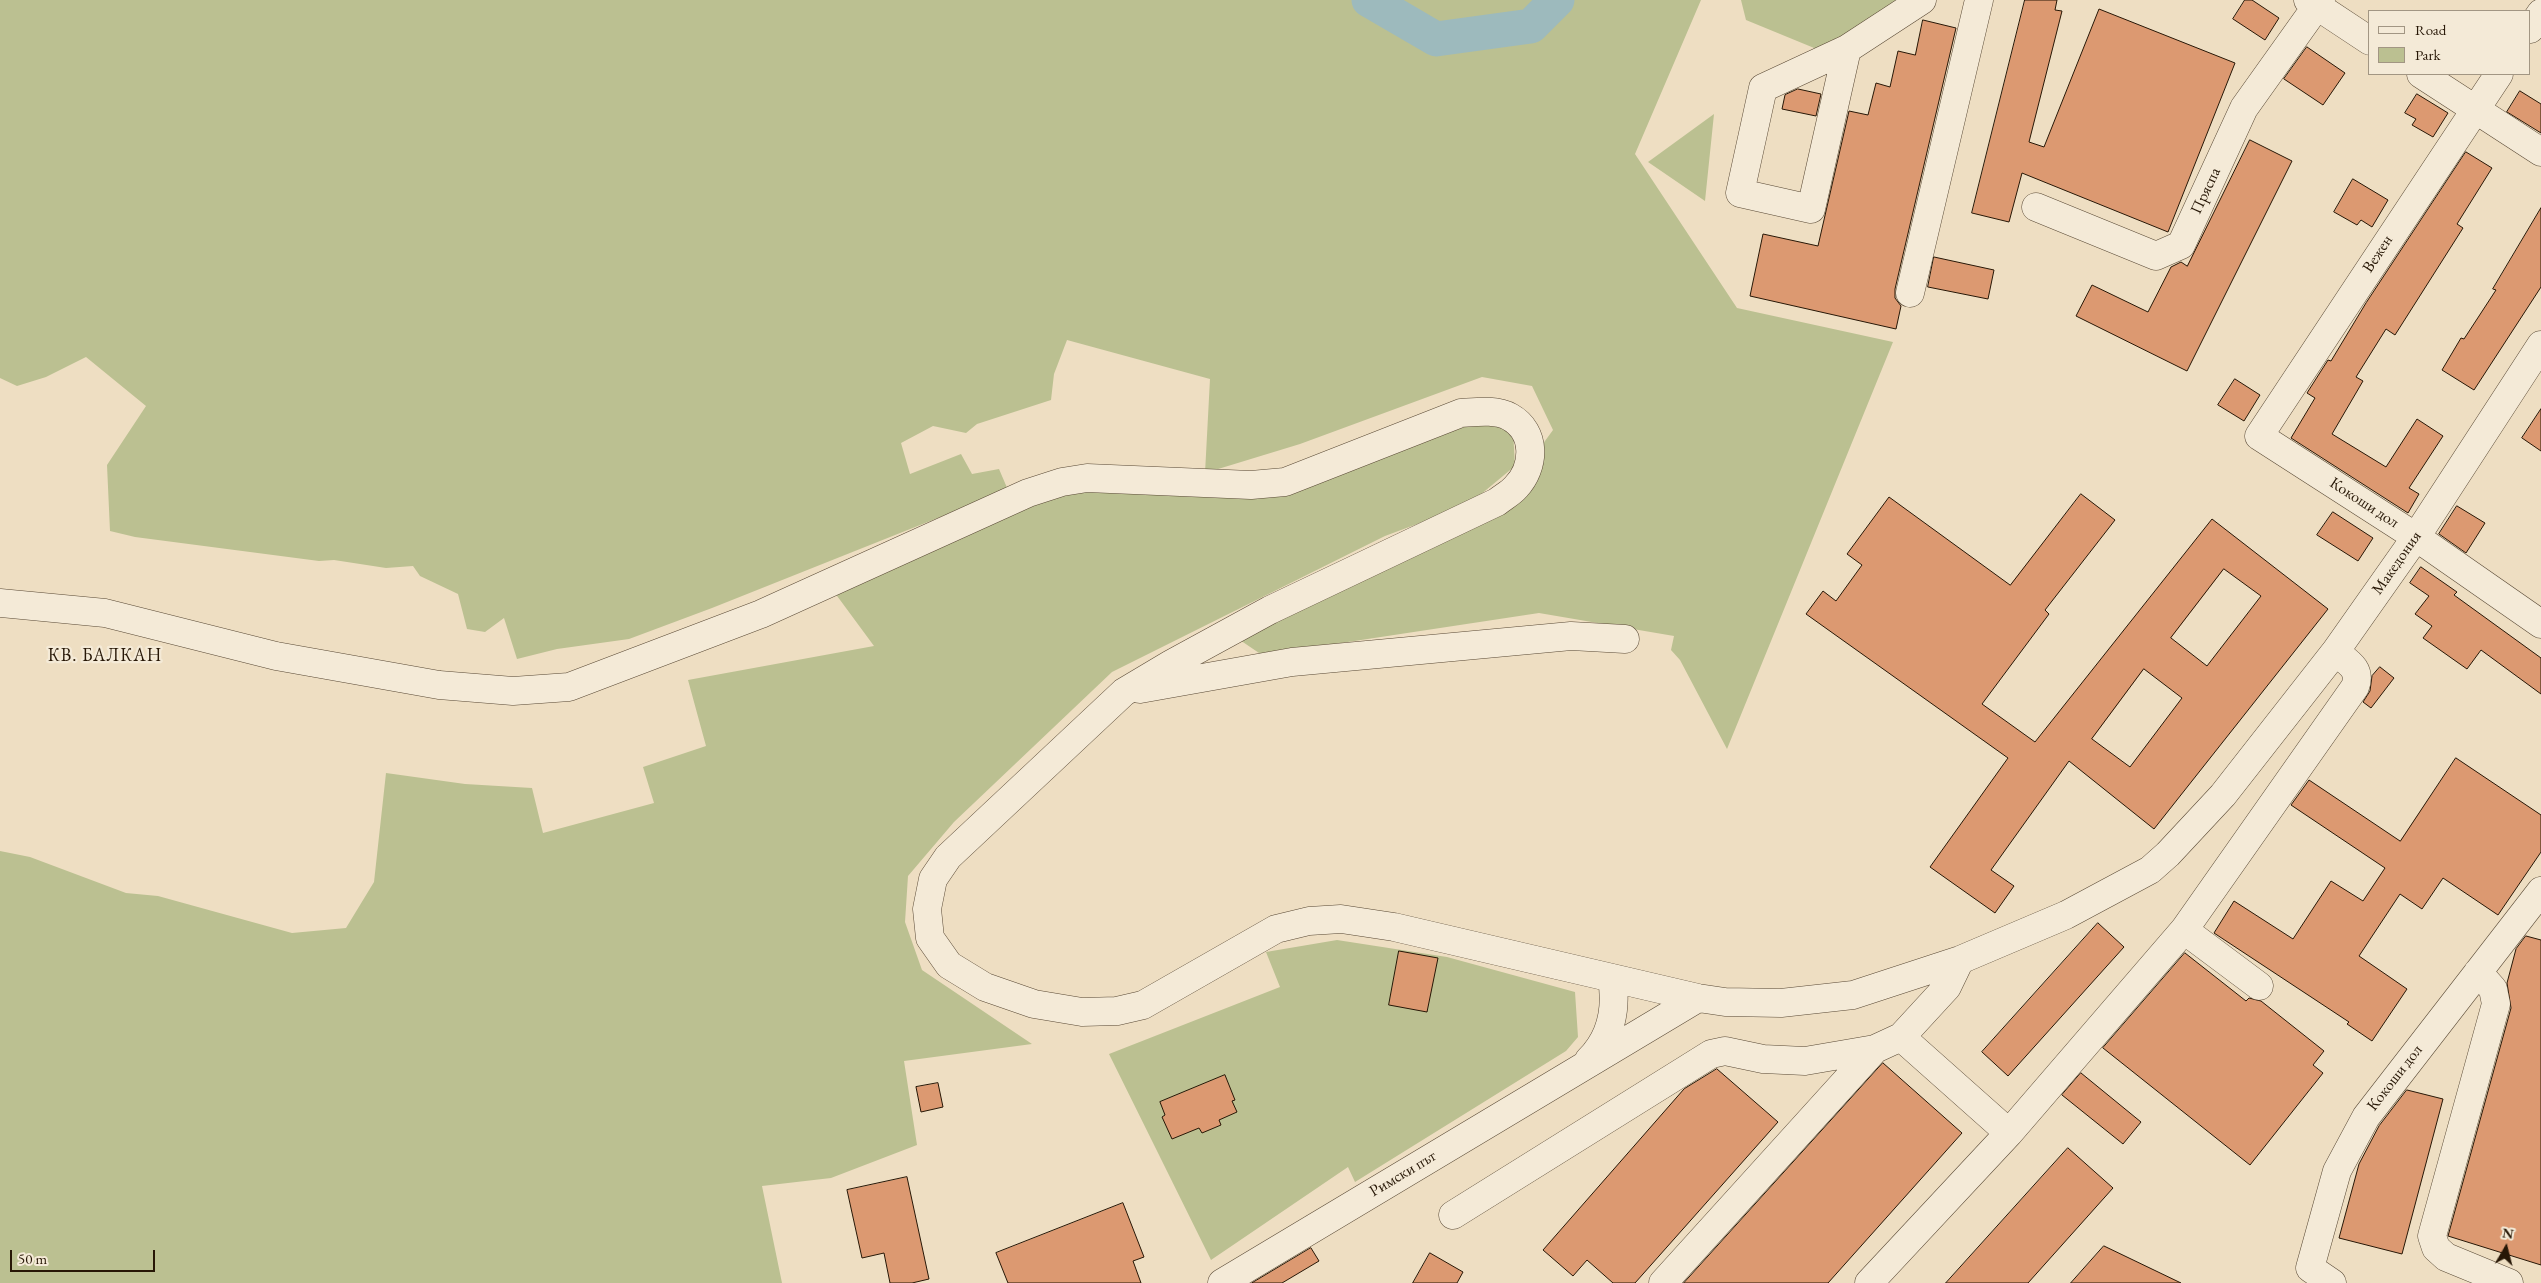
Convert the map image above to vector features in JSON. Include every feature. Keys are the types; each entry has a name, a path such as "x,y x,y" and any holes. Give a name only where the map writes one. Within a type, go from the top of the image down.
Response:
{"street":[{"path":"1847,49 1811,209 1740,193 1763,88 1847,49 1922,0"},
{"path":"1910,293 1979,0"},
{"name":"Пряспа","path":"2036,207 2156,256 2181,245 2244,108 2315,2 2368,40"},
{"path":"2531,28 2541,13"},
{"path":"2423,75 2541,152"},
{"name":"Вежен","path":"2259,436 2497,75"},
{"name":"Македония","path":"0,603 105,614 276,656 439,685 513,691 569,687 761,614 1028,493 1062,482 1087,478 1250,485 1285,482 1460,413 1484,411 1510,417 1525,430 1532,449 1528,468 1516,487 1497,502 1270,610 1170,664 1124,692 948,856 933,879 927,909 930,938 949,965 985,987 1034,1004 1082,1012 1117,1011 1144,1005 1276,929 1309,921 1341,919 1394,927 1698,998 1753,1003 1829,999 1853,995 1960,960 2066,915 2150,870 2205,816 2335,652 2416,537 2541,346"},
{"name":"Кокоши дол","path":"2259,436 2416,537 2541,624"},
{"path":"1124,692 1292,662 1571,636 1625,640"},
{"path":"1869,1283 2009,1133 2184,930 2356,687 2359,678 2356,669 2335,652"},
{"name":"Кокоши дол","path":"2332,1283 2310,1268 2337,1171 2366,1117 2541,890"},
{"path":"2184,930 2259,986"},
{"path":"1453,1215 1711,1054 1725,1051 1764,1059 1805,1061 1875,1049 1901,1037 1947,987 1960,960"},
{"path":"2478,972 2493,989 2496,1004 2432,1236 2436,1248 2446,1257 2509,1283"},
{"name":"Римски път","path":"1584,1066 1603,1042 1609,1028 1614,1002 1612,979"},
{"name":"Римски път","path":"1222,1283 1698,998"},
{"path":"1901,1037 2009,1133"},
{"path":"1663,1283 1875,1049"}],"green space":[{"path":"0,0 1701,0 1635,154 1737,308 1893,342 1727,749 1680,660 1671,650 1674,636 1539,613 1262,655 1231,634 1507,493 1553,430 1532,386 1482,377 1300,444 1205,473 1210,379 1067,340 1054,374 1051,400 977,424 966,433 933,426 901,443 910,474 961,454 972,474 999,469 1008,490 712,608 629,639 557,649 517,659 504,618 485,632 467,629 458,594 420,576 413,566 386,568 334,560 319,561 135,537 110,531 107,465 146,406 86,357 46,377 17,386 0,378"},
{"path":"1741,0 1904,0 1819,50 1746,20"},
{"path":"1714,114 1705,201 1648,162"},
{"path":"1479,418 1513,430 1515,466 1468,505 1385,536 1112,672 954,822 908,876 905,922 922,970 1032,1044 904,1061 917,1145 831,1178 762,1186 782,1283 0,1283 0,851 30,857 126,893 158,896 292,933 346,928 374,882 386,773 465,784 532,788 543,833 654,803 643,767 706,746 688,680 874,646 829,585 1009,503 1090,484 1236,492"},
{"path":"1337,940 1447,957 1575,992 1578,1037 1566,1051 1355,1182 1348,1167 1211,1260 1109,1054 1280,987 1266,952"}],"building":[{"path":"2025,0 2057,0 2055,10 2062,11 2029,142 2044,147 2099,9 2235,63 2168,232 2022,173 2009,222 1972,213"},
{"path":"2245,0 2252,0 2279,18 2265,40 2233,19"},
{"path":"1923,20 1956,28 1895,289 1895,298 1901,306 1896,329 1750,296 1763,234 1818,246 1849,111 1868,115 1876,83 1890,87 1898,51 1915,55"},
{"path":"2307,47 2345,73 2323,105 2284,79"},
{"path":"1798,89 1821,94 1816,116 1782,109 1785,95"},
{"path":"2520,91 2541,104 2541,133 2507,112"},
{"path":"2417,94 2448,113 2433,137 2412,125 2416,119 2405,113"},
{"path":"2250,140 2292,161 2187,371 2076,316 2092,285 2148,312 2171,267 2181,262 2187,266"},
{"path":"2466,152 2492,168 2457,224 2463,228 2395,335 2386,329 2356,377 2363,381 2332,434 2386,467 2417,419 2443,436 2409,488 2419,494 2408,513 2291,438 2315,398 2307,393 2328,360 2331,361 2366,303"},
{"path":"2353,179 2388,200 2372,227 2361,220 2357,225 2334,212"},
{"path":"2541,208 2541,287 2474,390 2442,370 2461,338 2464,339 2496,290 2493,289"},
{"path":"1934,257 1994,270 1988,299 1928,287"},
{"path":"2235,379 2260,395 2244,421 2218,405"},
{"path":"2541,409 2541,451 2522,438"},
{"path":"2081,494 2115,520 2045,610 2049,614 1982,704 2035,742 2212,519 2328,609 2154,829 2069,761 1991,870 2014,886 1995,913 1930,867 2008,758 1806,614 1823,591 1836,601 1862,565 1847,554 1889,497 2010,585","holes":["2224,569 2261,596 2207,666 2171,638","2144,669 2182,698 2130,767 2092,739"]},
{"path":"2457,506 2485,523 2466,553 2439,534"},
{"path":"2333,512 2373,538 2358,561 2317,535"},
{"path":"2421,567 2457,592 2454,595 2541,658 2541,694 2481,650 2467,669 2423,638 2432,626 2415,614 2429,596 2410,583"},
{"path":"2380,667 2394,678 2371,708 2363,702 2370,691 2372,676"},
{"path":"2456,758 2541,815 2541,852 2498,915 2443,878 2422,909 2400,894 2359,956 2407,989 2372,1041 2347,1024 2349,1022 2214,933 2234,901 2293,939 2331,881 2363,901 2385,868 2291,805 2309,780 2400,841"},
{"path":"2098,923 2124,947 2008,1076 1982,1052"},
{"path":"2526,936 2541,940 2541,1265 2448,1236 2511,1008 2507,983 2516,949"},
{"path":"1399,951 1438,958 1427,1012 1389,1005"},
{"path":"2185,953 2246,1001 2249,998 2261,1001 2324,1051 2313,1065 2323,1073 2250,1165 2103,1048"},
{"path":"1883,1063 1962,1133 1828,1283 1684,1283"},
{"path":"1717,1069 1778,1122 1635,1283 1613,1283 1587,1260 1573,1276 1543,1250 1684,1089"},
{"path":"2081,1073 2141,1122 2123,1144 2062,1095"},
{"path":"1225,1075 1235,1100 1232,1101 1237,1112 1219,1120 1221,1125 1202,1133 1199,1128 1172,1139 1162,1117 1165,1115 1160,1102"},
{"path":"938,1083 943,1107 921,1112 916,1087"},
{"path":"2407,1090 2443,1099 2402,1254 2339,1238 2359,1164 2379,1126"},
{"path":"2068,1148 2113,1188 2028,1283 1946,1283"},
{"path":"907,1177 929,1279 912,1283 890,1283 884,1253 862,1258 847,1190"},
{"path":"1123,1203 1144,1257 1133,1261 1141,1283 1008,1283 996,1253"},
{"path":"2104,1246 2181,1283 2071,1283"},
{"path":"1311,1248 1319,1261 1282,1283 1252,1283"},
{"path":"1430,1253 1463,1272 1457,1283 1413,1283"}],"waterway":[{"path":"1369,0 1436,39 1531,26 1557,0"}],"district":[{"name":"КВ. БАЛКАН","path":"105,656"}]}
